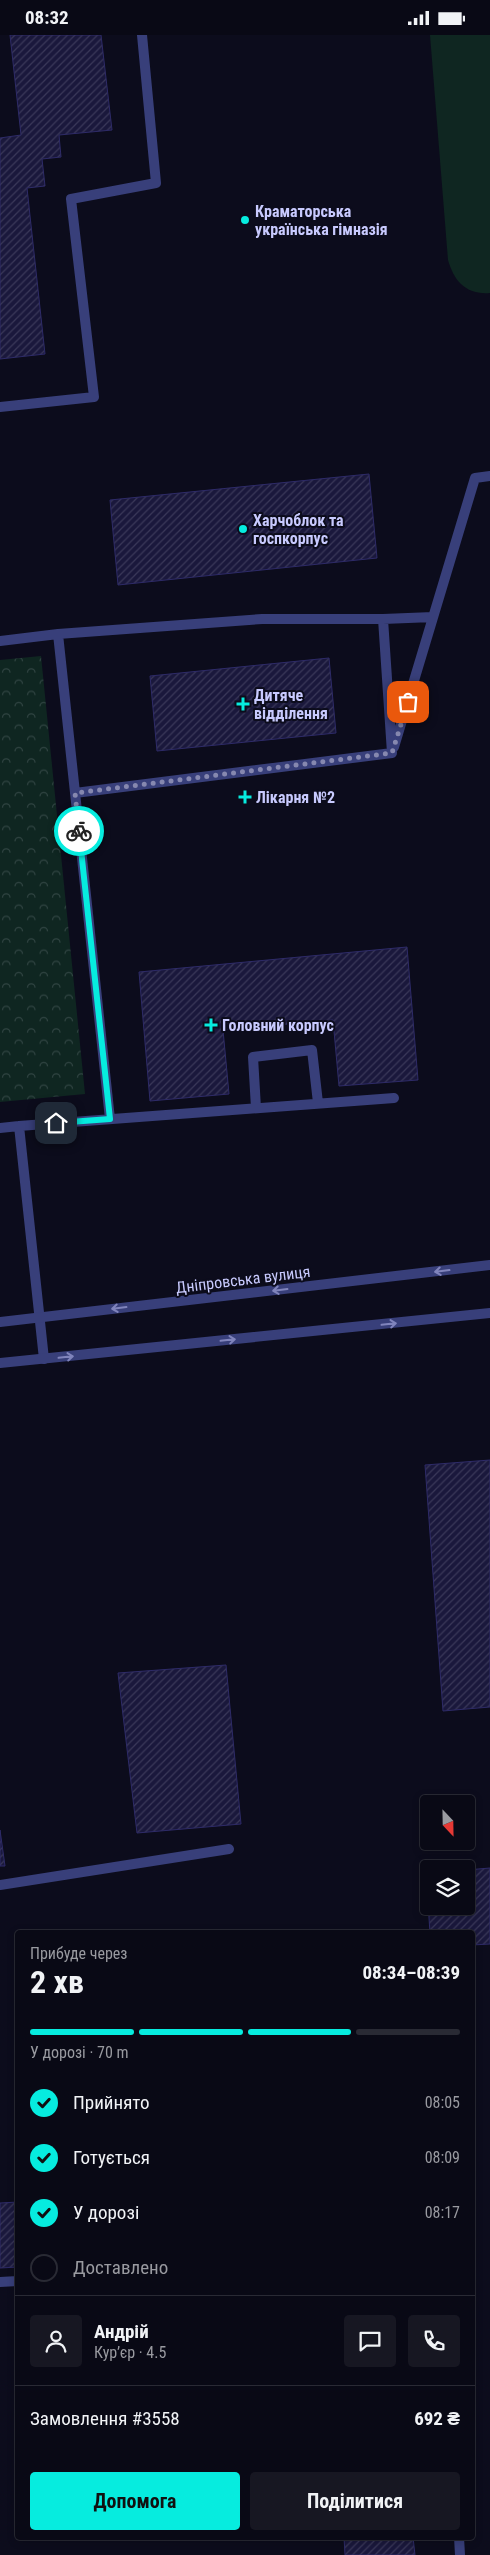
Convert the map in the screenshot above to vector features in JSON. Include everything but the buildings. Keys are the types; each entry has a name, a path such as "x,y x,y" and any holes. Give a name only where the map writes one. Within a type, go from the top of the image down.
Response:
{"street":[{"path":"0,407 94,397 71,199 156,183 142,35"},
{"path":"392,753 475,478 490,476"},
{"path":"0,641 58,634 262,619 433,617"},
{"path":"383,619 392,753"},
{"path":"58,634 110,1119"},
{"path":"75,793 392,753"},
{"path":"256,1108 253,1057 312,1050 318,1103"},
{"path":"0,1128 394,1097"},
{"path":"20,1126 44,1359"},
{"name":"Дніпровська вулиця","path":"0,1322 490,1265"},
{"path":"0,1363 490,1313"},
{"path":"0,1885 228,1849"},
{"path":"0,2282 15,2281"},
{"path":"459,2540 460,2555"}],"green space":[{"path":"430,35 490,35 490,293 474,292 462,285 454,274 448,260"},
{"path":"41,656 85,1094 0,1102 0,660"}],"way so far":[{"path":"79,831 75,793 392,753 408,702"}],"place":[{"name":"Краматорська українська гімназія","path":"245,220"},
{"name":"Харчоблок та госпкорпус","path":"243,529"},
{"name":"Дитяче відділення","path":"243,704"},
{"name":"Лікарня №2","path":"245,797"},
{"name":"Головний корпус","path":"211,1025"}],"route":[{"path":"56,1123 110,1119 79,831"}]}
